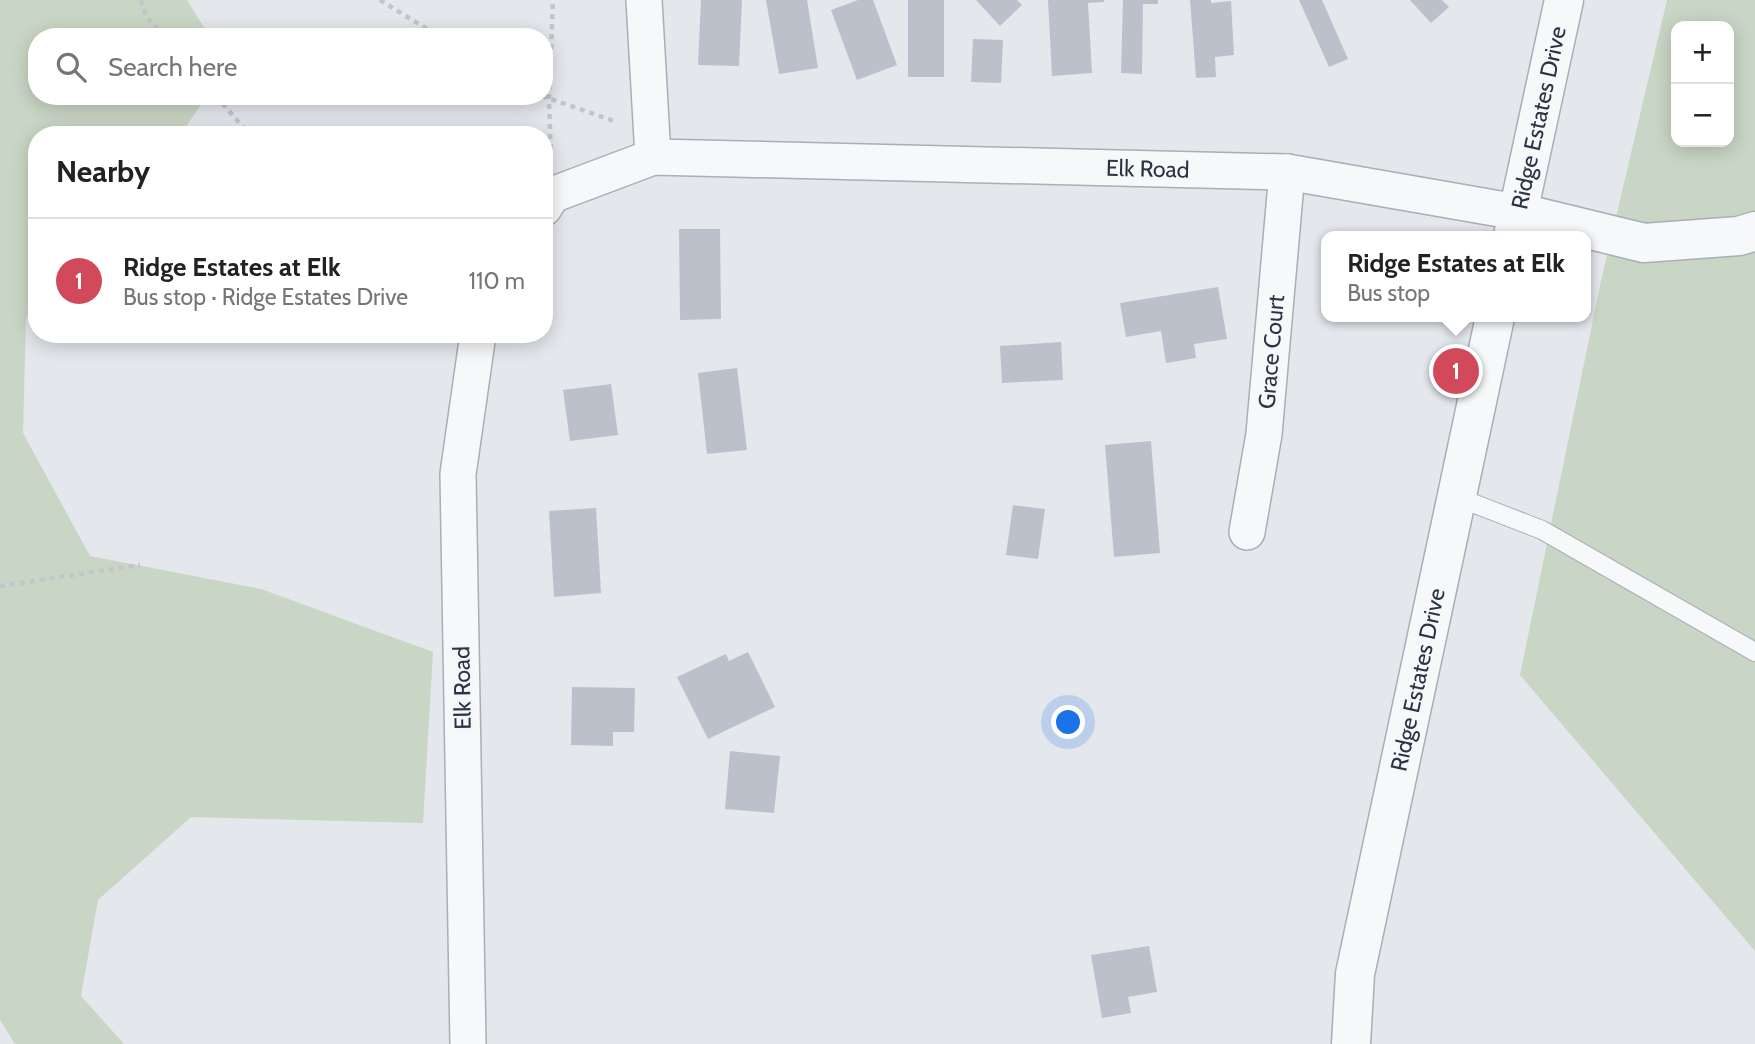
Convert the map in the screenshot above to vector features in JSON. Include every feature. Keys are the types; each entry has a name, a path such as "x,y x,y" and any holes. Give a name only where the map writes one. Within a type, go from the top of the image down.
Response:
{"street":[{"path":"644,0 652,145"},
{"name":"Ridge Estates Drive","path":"1515,224 1564,0"},
{"name":"Elk Road","path":"553,198 652,145 1287,172 1515,224 1563,231"},
{"name":"Grace Court","path":"1247,532 1264,434 1287,172"},
{"name":"Elk Road","path":"1591,235 1644,243 1739,236 1755,231"},
{"name":"Ridge Estates Drive","path":"1351,1044 1355,974 1494,322"},
{"name":"Elk Road","path":"468,1044 458,474 477,343"}],"lane":[{"path":"1457,497 1542,530 1755,652"}],"path":[{"path":"141,0 146,16 156,28"},
{"path":"380,0 425,28"},
{"path":"552,28 553,0"},
{"path":"553,102 652,145"},
{"path":"224,105 242,126"},
{"path":"549,105 549,126"},
{"path":"0,586 140,565"}],"green space":[{"path":"0,0 187,0 204,28 28,28 28,105 201,105 186,126 28,126 28,316 23,433 90,556 261,589 433,652 423,823 191,817 98,900 81,996 124,1044 15,1044 0,1020"},
{"path":"1667,0 1755,0 1755,951 1520,675 1601,281"}],"building":[{"path":"701,0 742,0 739,66 698,65"},
{"path":"766,0 807,0 818,68 779,74"},
{"path":"858,0 873,0 897,65 857,80 831,10"},
{"path":"908,0 944,0 944,77 908,77"},
{"path":"976,0 1017,0 1022,5 1000,26"},
{"path":"1048,0 1104,0 1088,3 1092,73 1052,76"},
{"path":"1123,0 1158,0 1158,4 1143,4 1142,74 1121,73"},
{"path":"1190,0 1211,0 1211,3 1231,1 1234,55 1215,57 1216,77 1196,78"},
{"path":"1299,0 1322,0 1348,59 1329,67"},
{"path":"1410,0 1442,0 1449,7 1431,23"},
{"path":"973,39 1003,40 1001,83 971,82"},
{"path":"679,229 720,229 721,319 680,320"},
{"path":"1218,287 1227,339 1194,344 1196,358 1166,363 1161,331 1126,337 1120,303"},
{"path":"1061,342 1063,380 1002,383 1000,346"},
{"path":"737,368 747,450 707,454 698,373"},
{"path":"611,384 618,435 570,441 563,390"},
{"path":"1151,441 1160,553 1114,557 1105,445"},
{"path":"1013,505 1045,509 1038,559 1006,555"},
{"path":"596,508 601,593 554,597 549,511"},
{"path":"748,652 775,707 708,739 677,677 726,654 729,661"},
{"path":"572,687 635,688 634,732 613,732 613,746 571,745"},
{"path":"730,751 780,756 774,813 725,809"},
{"path":"1149,946 1157,992 1128,997 1131,1013 1102,1018 1091,955"}],"place":[{"name":"Ridge Estates at Elk","path":"1456,371"}]}
